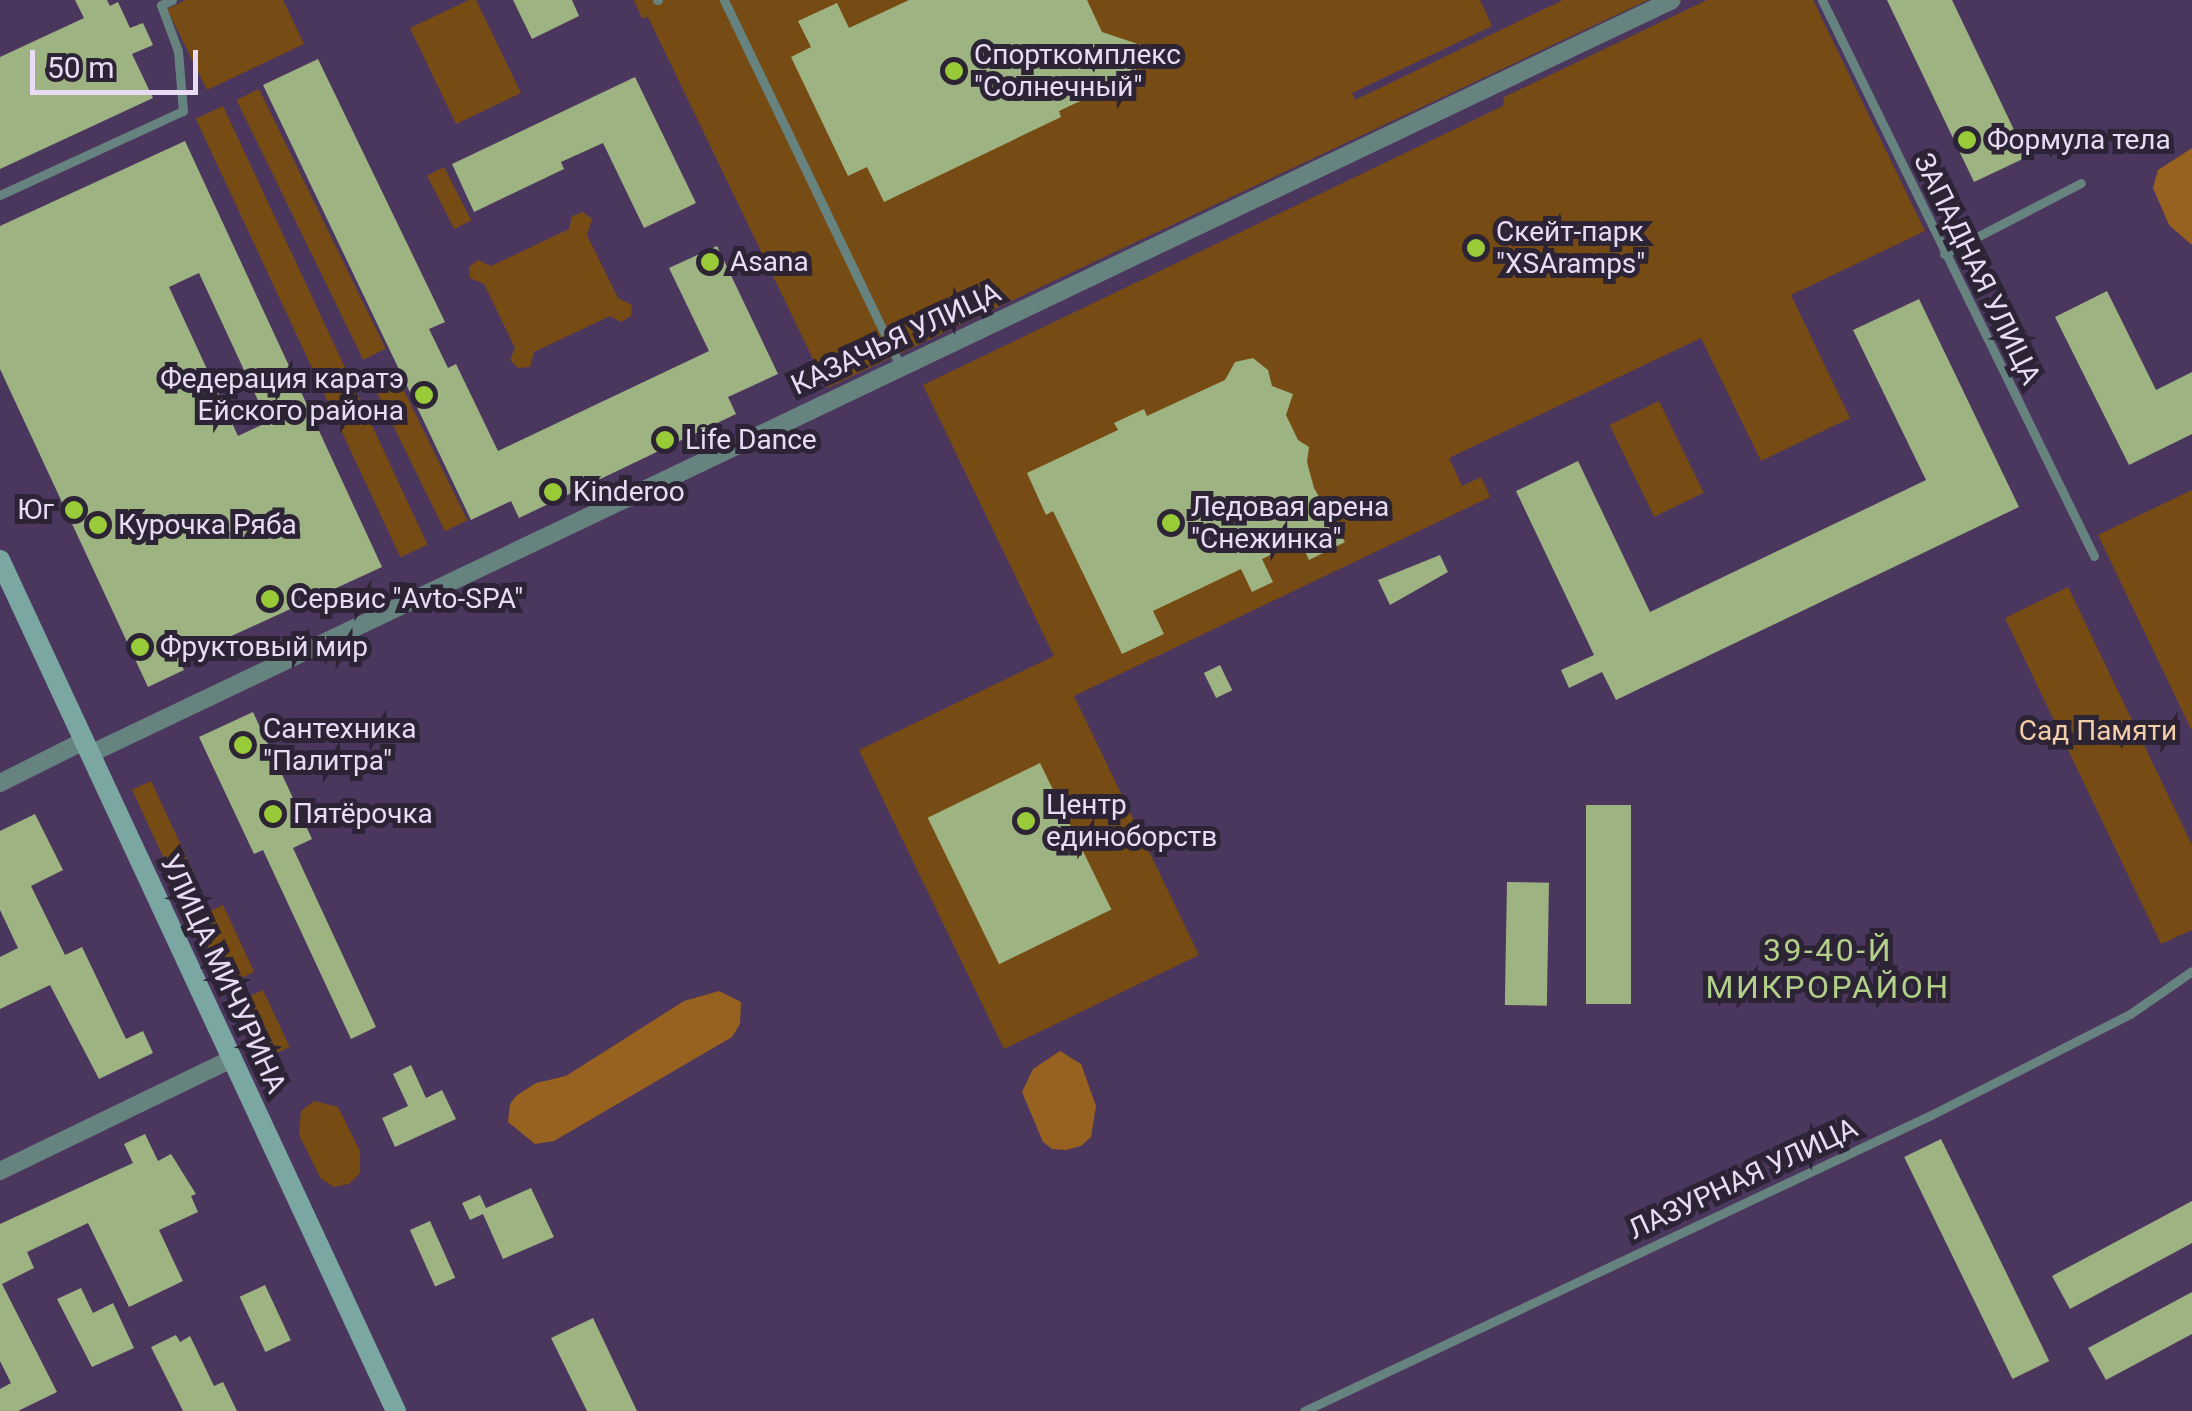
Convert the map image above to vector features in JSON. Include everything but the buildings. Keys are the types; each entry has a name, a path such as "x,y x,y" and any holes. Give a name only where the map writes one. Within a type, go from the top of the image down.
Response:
{"street":[{"name":"КАЗАЧЬЯ УЛИЦА","path":"0,782 87,748 901,368 1672,0"},
{"name":"УЛИЦА МИЧУРИНА","path":"0,560 396,1411"},
{"path":"0,1171 232,1059"}],"lane":[{"path":"0,195 183,111 178,52 161,6 172,0"},
{"path":"724,0 901,368"},
{"name":"ЗАПАДНАЯ УЛИЦА","path":"1822,0 2094,556"},
{"path":"1944,254 2081,183"},
{"name":"ЛАЗУРНАЯ УЛИЦА","path":"1304,1411 1931,1115 2130,1014 2192,972"}],"green space":[{"path":"186,0 283,0 304,44 207,90 167,9"},
{"path":"476,0 521,93 456,124 410,28"},
{"path":"634,0 1480,0 1492,26 1352,93 1355,100 1563,0 1648,0 827,388 648,17 642,18"},
{"path":"1707,0 1813,0 1925,231 1791,295 1850,418 1761,461 1701,338 1449,458 1462,486 1481,477 1490,497 1074,696 1199,955 1004,1049 859,750 1054,656 923,385 1503,106 1504,97"},
{"path":"259,89 386,349 363,360 237,100"},
{"path":"223,106 428,545 400,557 196,119"},
{"path":"444,167 471,220 454,229 427,176"},
{"path":"583,212 592,219 587,235 618,298 632,305 631,316 621,322 610,316 534,352 530,367 518,368 510,360 515,348 484,284 470,278 469,267 478,260 491,266 569,229 572,216"},
{"path":"395,372 467,520 445,531 373,383"},
{"path":"1659,401 1704,493 1654,517 1610,425"},
{"name":"Сад Памяти","path":"2192,490 2192,731 2098,535"},
{"name":"Сад Памяти","path":"2068,587 2192,845 2192,930 2161,944 2005,618"},
{"path":"151,781 195,875 176,884 132,790"},
{"path":"223,905 254,972 226,985 195,918"},
{"path":"263,990 290,1047 262,1060 235,1003"},
{"path":"314,1101 338,1107 360,1151 360,1173 349,1184 334,1187 321,1179 299,1135 301,1111"}],"shaded area":[{"path":"2192,148 2192,245 2169,225 2153,188 2158,170"},
{"path":"719,991 741,1002 740,1024 732,1037 554,1141 535,1144 508,1122 510,1104 536,1083 566,1076 684,1001"},
{"path":"1060,1051 1081,1064 1096,1106 1091,1137 1081,1146 1066,1150 1052,1149 1043,1142 1022,1092 1033,1069"}],"place":[{"name":"Спорткомплекс \"Солнечный\"","path":"954,71"},
{"name":"Формула тела","path":"1967,140"},
{"name":"Скейт-парк \"XSAramps\"","path":"1476,248"},
{"name":"Asana","path":"710,262"},
{"name":"Федерация каратэ Ейского района","path":"424,395"},
{"name":"Life Dance","path":"665,440"},
{"name":"Kinderoo","path":"553,492"},
{"name":"Юг","path":"74,510"},
{"name":"Ледовая арена \"Снежинка\"","path":"1171,523"},
{"name":"Курочка Ряба","path":"98,525"},
{"name":"Сервис \"Avto-SPA\"","path":"270,599"},
{"name":"Фруктовый мир","path":"140,647"},
{"name":"Сантехника \"Палитра\"","path":"243,745"},
{"name":"Пятёрочка","path":"273,814"},
{"name":"Центр единоборств","path":"1026,821"}],"district":[{"name":"39-40-Й МИКРОРАЙОН","path":"1828,970"}]}
